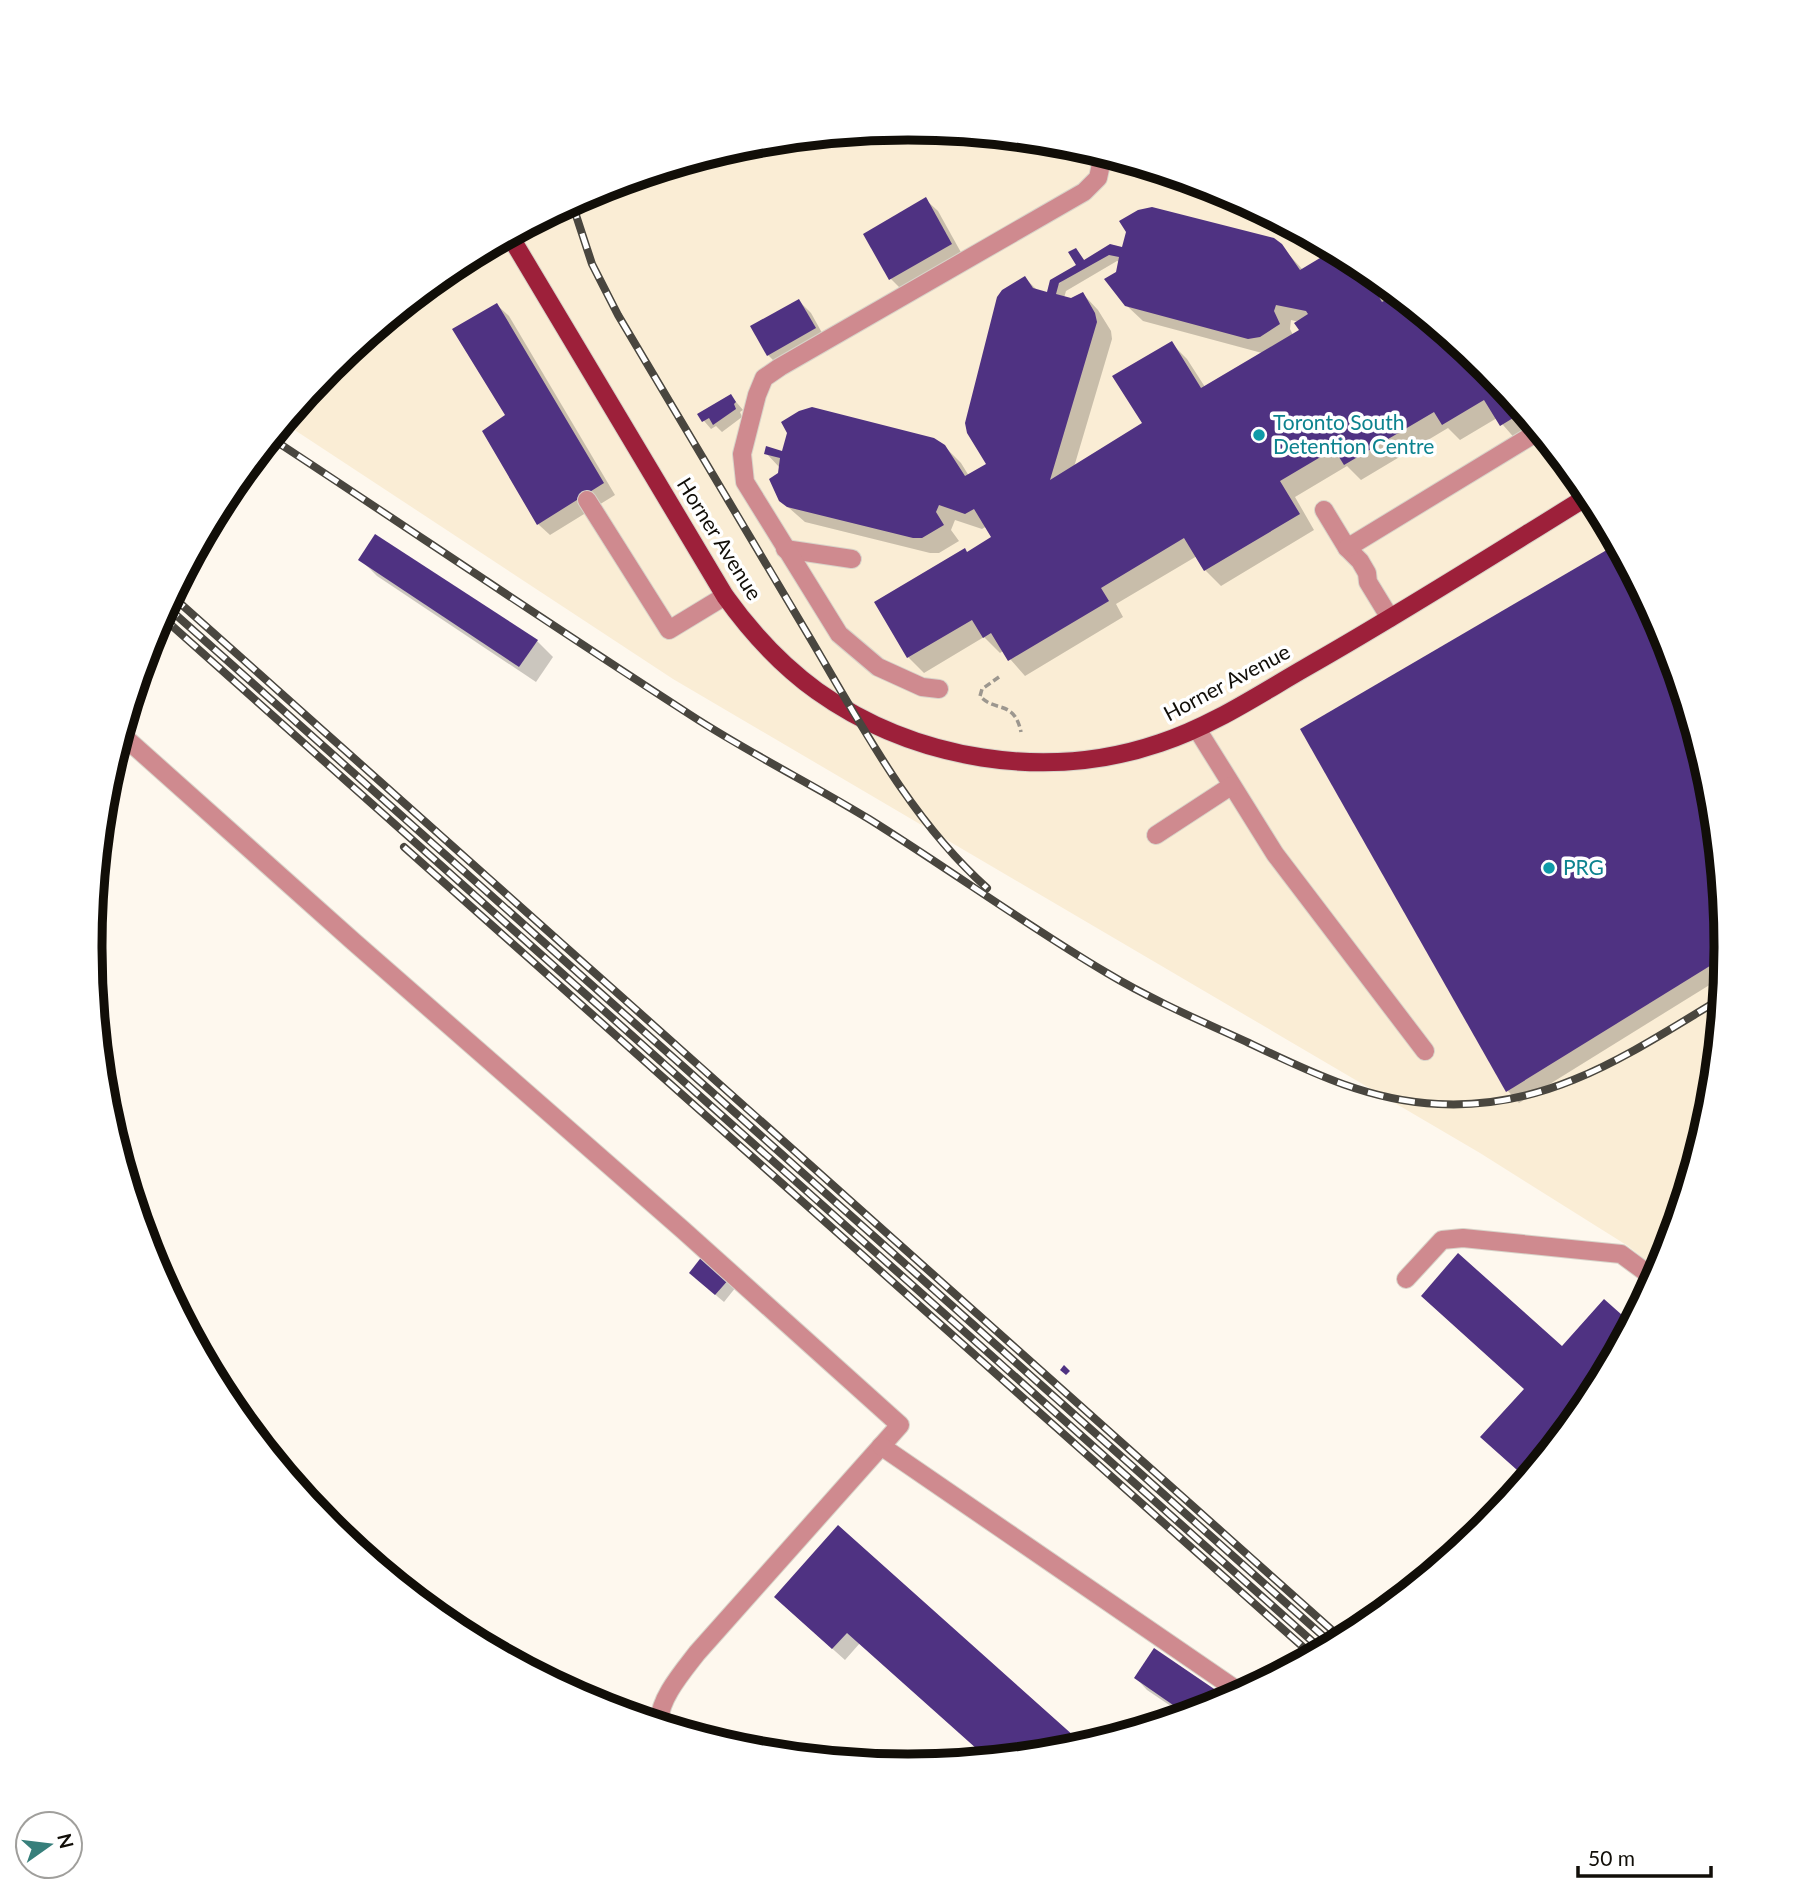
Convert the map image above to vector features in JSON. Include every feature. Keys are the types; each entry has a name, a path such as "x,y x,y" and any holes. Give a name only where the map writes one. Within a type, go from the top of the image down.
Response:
{"main road":[{"name":"Horner Avenue","path":"515,244 725,596 755,634 817,691 889,732 958,753 1002,760 1046,762 1089,759 1158,744 1197,729 1390,618 1580,501"}],"lane":[{"path":"939,690 922,687 878,667 839,634 785,549 746,482 742,454 757,395 764,378 1084,192 1098,178 1101,164"},
{"path":"1348,550 1531,436"},
{"path":"587,500 669,631 725,596"},
{"path":"1324,510 1348,550 1360,561 1367,573 1368,582 1390,618"},
{"path":"785,549 852,559"},
{"path":"1197,729 1275,854 1425,1051"},
{"path":"128,741 354,942 673,1220 900,1425 696,1653 668,1695 660,1714"},
{"path":"1156,835 1231,786"},
{"path":"1406,1279 1442,1240 1463,1238 1621,1254 1645,1273"},
{"path":"881,1446 1231,1686"}],"path":[{"path":"999,677 982,689 980,696 986,703 1004,707 1014,713 1021,732"}],"shaded area":[{"path":"908,140 1013,147 1117,168 1167,183 1265,224 1311,249 1356,276 1440,341 1514,415 1548,456 1579,499 1631,590 1672,688 1687,738 1708,842 1713,894 1713,1000 1708,1052 1687,1156 1672,1206 1650,1263 1628,1246 1480,1153 673,679 291,428 376,341 460,276 505,249 599,202 649,183 751,156 803,147"}],"building":[{"path":"926,197 952,244 889,280 863,234"},
{"name":"Toronto South Detention Centre","path":"1152,207 1274,238 1282,244 1300,270 1323,256 1375,289 1382,302 1388,299 1399,307 1440,341 1515,417 1500,426 1484,400 1442,425 1434,412 1344,465 1334,449 1280,481 1300,514 1204,571 1184,538 1101,588 1109,601 1008,661 991,633 983,638 972,620 907,658 874,602 965,548 967,552 991,537 974,509 965,514 939,505 936,512 944,525 922,538 913,538 787,507 779,501 769,479 778,473 780,458 764,454 766,446 782,451 787,433 781,422 812,407 934,438 945,445 965,476 986,464 967,433 965,423 997,297 1002,290 1025,276 1033,288 1047,292 1050,280 1076,265 1068,252 1076,248 1084,260 1110,244 1122,247 1126,232 1119,221 1138,210","holes":["1109,255 1119,257 1116,272 1104,279 1125,306 1248,339 1260,337 1280,324 1274,311 1276,305 1306,311 1308,314 1294,323 1299,330 1201,388 1172,341 1112,376 1142,423 1050,480 1097,322 1083,292 1071,298 1056,294 1059,283"]},
{"path":"799,299 816,328 767,356 750,326"},
{"path":"497,303 604,483 537,525 482,431 505,415 452,329"},
{"path":"731,394 736,402 736,409 713,425 709,418 702,422 697,414"},
{"path":"375,534 538,640 519,667 358,560"},
{"name":"PRG","path":"1609,549 1653,638 1687,738 1708,842 1713,894 1714,964 1506,1092 1300,729"},
{"path":"1458,1253 1562,1346 1604,1299 1624,1317 1579,1395 1520,1472 1480,1437 1524,1389 1421,1296"},
{"path":"703,1255 730,1278 715,1295 689,1273"},
{"path":"1064,1365 1070,1371 1066,1375 1060,1370"},
{"path":"838,1525 1074,1736 978,1750 847,1633 832,1649 774,1597"},
{"path":"1154,1648 1218,1692 1176,1707 1134,1678"}],"railway":[{"path":"575,213 592,264 618,315 869,738 934,832 987,888"},
{"path":"279,443 689,714 869,819 1107,973 1177,1010 1340,1083 1413,1102 1479,1103 1517,1098 1588,1074 1655,1039 1713,1004"},
{"path":"179,602 1334,1631"},
{"path":"174,613 1324,1637"},
{"path":"170,624 1314,1643"},
{"path":"404,847 1305,1648"}],"place":[{"name":"Toronto South Detention Centre","path":"1259,435"},
{"name":"PRG","path":"1549,868"}]}
